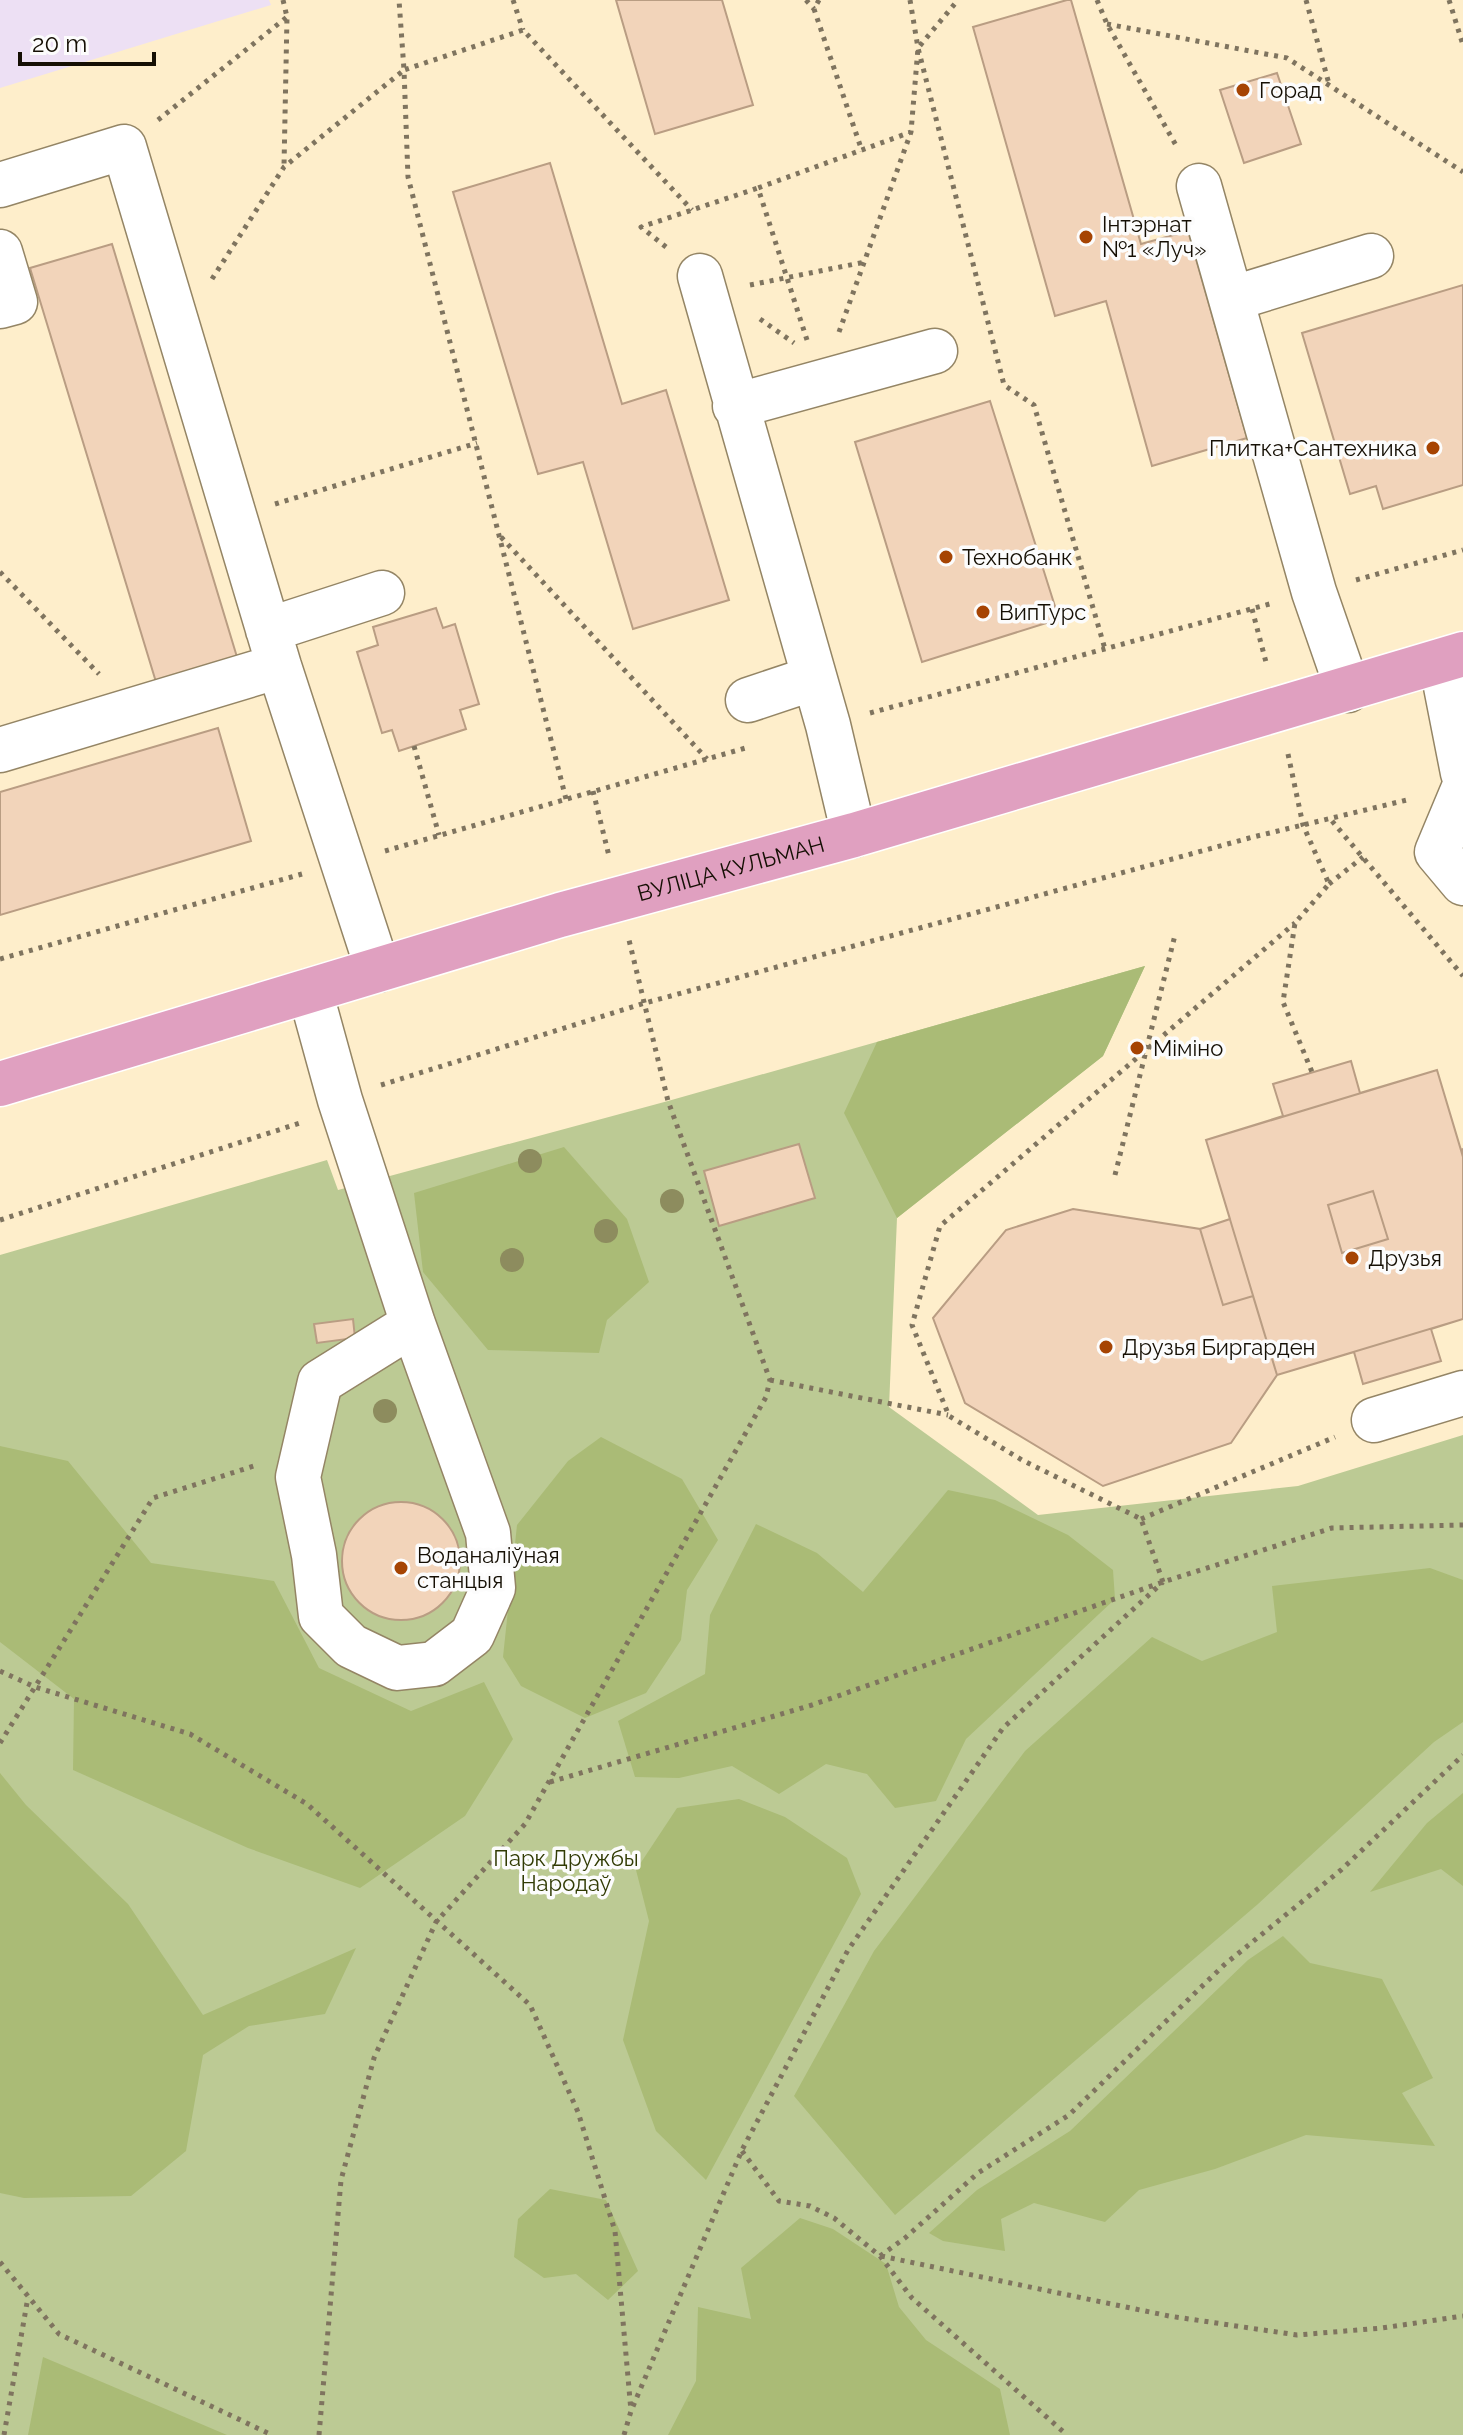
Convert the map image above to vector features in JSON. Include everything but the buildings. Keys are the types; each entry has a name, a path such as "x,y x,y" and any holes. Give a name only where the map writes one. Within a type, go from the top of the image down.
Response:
{"main road":[{"name":"ВУЛІЦА КУЛЬМАН","path":"0,1084 619,897 854,835 1452,658"}],"lane":[{"path":"0,185 124,147 274,648 378,970"},
{"path":"1199,186 1314,592 1348,690"},
{"path":"0,252 15,302 0,306"},
{"path":"1231,299 1371,256"},
{"path":"700,276 828,725 854,835"},
{"path":"735,406 935,351"},
{"path":"0,750 133,710 274,648 382,593"},
{"path":"1452,658 1463,773"},
{"path":"748,700 814,678"},
{"path":"1463,790 1437,852 1463,883"},
{"path":"310,991 340,1100 413,1324 488,1533 493,1588 472,1635 434,1664 397,1668 351,1646 321,1616 314,1555 298,1477 320,1382 413,1324"},
{"path":"1374,1420 1463,1393"}],"path":[{"path":"283,0 287,17 284,167"},
{"path":"399,0 408,177 566,799"},
{"path":"513,0 523,30 692,210"},
{"path":"806,0 814,9 862,151"},
{"path":"814,9 819,0"},
{"path":"910,0 918,48 1004,385 1034,405 1105,649"},
{"path":"821,382 911,132 918,48 958,0"},
{"path":"1097,0 1107,24 1199,186"},
{"path":"1306,0 1330,86"},
{"path":"1449,0 1463,45"},
{"path":"1107,24 1287,58 1463,172"},
{"path":"179,331 284,167 404,70 523,30"},
{"path":"821,382 758,188 911,132"},
{"path":"748,286 865,262"},
{"path":"234,517 477,443"},
{"path":"500,537 707,759"},
{"path":"828,725 1463,550"},
{"path":"0,572 133,710"},
{"path":"1252,609 1279,709 1303,825 1329,884"},
{"path":"414,746 439,835"},
{"path":"0,959 752,746"},
{"path":"0,1220 298,1125 352,1094 645,1003 1303,825 1419,797"},
{"path":"1332,820 1463,976"},
{"path":"949,1416 912,1325 940,1226 1295,923 1329,884 1363,857"},
{"path":"1295,923 1283,1002 1312,1072"},
{"path":"1115,1175 1143,1052 1175,935"},
{"path":"319,2435 341,2180 374,2058 436,1922 525,1824 766,1397 770,1380 668,1101 645,1003"},
{"path":"770,1380 949,1416 1022,1460 1141,1519 1163,1582"},
{"path":"1141,1519 1374,1420"},
{"path":"0,1743 153,1498 304,1450"},
{"path":"549,1783 812,1705 1163,1582 1332,1528 1463,1525"},
{"path":"624,2435 631,2411 742,2150 848,1950 1003,1728 1163,1582"},
{"path":"0,1671 35,1687 190,1734 307,1804 530,2005 578,2112 615,2231 631,2411"},
{"path":"880,2256 905,2238 978,2173 1069,2115 1224,1965 1341,1870 1463,1755"},
{"path":"742,2150 779,2201 810,2206 834,2218 880,2256 912,2298 1067,2435"},
{"path":"880,2256 1169,2316 1297,2335 1382,2328 1463,2316"},
{"path":"0,2262 59,2334 272,2435"},
{"path":"4,2435 28,2296"}],"shaded area":[{"path":"0,0 269,0 271,5 0,88"}],"green space":[{"name":"Парк Дружбы Народаў","path":"1145,966 1103,1056 897,1218 889,1407 1038,1515 1298,1486 1463,1435 1463,2435 0,2435 0,1255 327,1160 338,1190 668,1101"},
{"path":"1145,966 1103,1056 897,1218 844,1113 877,1042"},
{"path":"564,1147 627,1219 649,1282 607,1320 599,1353 488,1350 423,1272 414,1193"},
{"path":"601,1437 682,1479 718,1540 687,1590 681,1640 646,1693 585,1718 521,1686 503,1657 517,1525 568,1461"},
{"path":"0,1446 68,1461 151,1563 274,1581 319,1668 411,1711 484,1682 513,1739 465,1816 360,1888 248,1848 73,1770 74,1699 0,1642"},
{"path":"948,1490 995,1500 1068,1535 1113,1570 1115,1599 966,1739 936,1801 895,1808 867,1774 826,1764 779,1794 732,1766 679,1778 635,1777 618,1721 705,1674 710,1615 756,1524 817,1553 863,1592"},
{"path":"1430,1568 1463,1580 1463,1722 1434,1742 1258,1904 895,2215 794,2096 874,1951 1025,1751 1152,1637 1202,1661 1277,1632 1272,1586"},
{"path":"0,1773 26,1805 128,1904 203,2015 356,1948 325,2014 249,2026 203,2055 186,2151 131,2196 24,2198 0,2193"},
{"path":"1463,1793 1463,1886 1441,1869 1370,1892 1427,1823"},
{"path":"739,1799 785,1817 847,1858 861,1894 706,2180 656,2131 623,2040 649,1921 636,1870 677,1808"},
{"path":"1283,1936 1310,1963 1382,1979 1433,2078 1402,2093 1435,2146 1306,2135 1215,2169 1139,2190 1105,2222 1034,2203 1001,2219 1005,2251 943,2241 929,2233 977,2190 1070,2131 1248,1960"},
{"path":"550,2189 606,2200 638,2271 608,2300 576,2274 544,2278 514,2257 518,2219"},
{"path":"800,2218 833,2229 886,2264 899,2307 926,2340 1000,2389 1010,2435 668,2435 696,2381 698,2307 751,2319 741,2268"},
{"path":"43,2357 227,2435 28,2435"}],"place":[{"name":"Горад","path":"1243,90"},
{"name":"Інтэрнат №1 «Луч»","path":"1086,237"},
{"name":"Плитка+Сантехника","path":"1433,448"},
{"name":"Технобанк","path":"946,557"},
{"name":"ВипТурс","path":"983,612"},
{"name":"Міміно","path":"1137,1048"},
{"name":"Друзья","path":"1352,1258"},
{"name":"Друзья Биргарден","path":"1106,1347"},
{"name":"Воданаліўная станцыя","path":"401,1568"}]}
